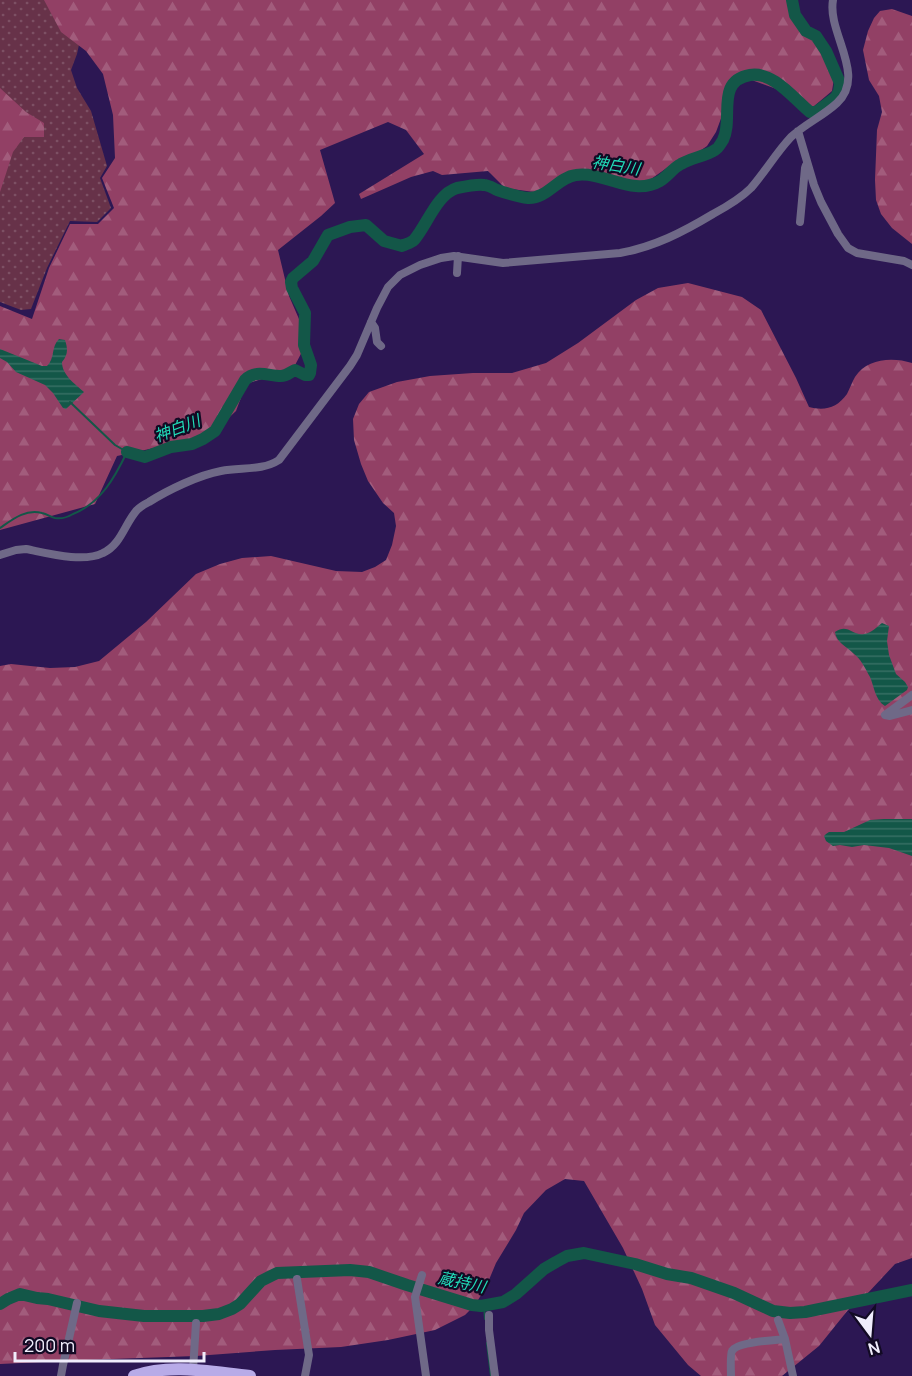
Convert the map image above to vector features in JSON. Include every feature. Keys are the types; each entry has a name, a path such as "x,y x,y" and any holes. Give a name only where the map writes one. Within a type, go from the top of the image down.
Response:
{"main road":[{"path":"134,1376 145,1372 177,1368 250,1376"}],"street":[{"path":"0,555 26,549 86,557 104,553 120,537 137,510 160,495 204,476 275,463 286,453 350,366 384,294 400,275 441,258 458,256 503,263 634,251 684,231 731,204 749,190 798,130 836,104 846,90 849,80 847,65 833,13 834,0"},
{"path":"798,130 821,202 848,248 857,253 904,261 912,265"},
{"path":"800,222 805,168 808,165"},
{"path":"457,273 458,256"},
{"path":"371,322 375,328 377,342 381,346"},
{"path":"912,695 885,715 890,716 912,710"},
{"path":"422,1275 415,1297 426,1376"},
{"path":"297,1280 309,1355 305,1376"},
{"path":"61,1376 77,1303"},
{"path":"489,1315 495,1376"},
{"path":"778,1320 785,1339 793,1376"},
{"path":"193,1370 196,1323"},
{"path":"731,1376 731,1353 734,1349 753,1343 785,1339"}],"shaded area":[{"path":"0,0 58,0 83,26 71,70 77,88 91,111 107,166 100,178 111,208 97,222 70,221 47,268 31,309 21,310 0,302"},
{"path":"59,339 65,340 67,346 62,362 64,371 84,392 66,409 45,385 16,372 0,358 0,349 47,366"},
{"path":"882,623 889,626 887,641 889,655 896,674 908,687 885,706 877,697 863,664 839,641 835,632 847,629 864,634"},
{"path":"912,819 912,856 889,848 864,845 833,846 826,841 824,836 829,832 844,832 870,820"}],"green space":[{"path":"44,0 790,0 790,12 805,31 822,45 835,72 832,91 813,107 803,106 782,91 746,78 733,86 716,132 707,146 687,160 668,167 637,189 608,181 567,178 534,192 505,188 488,171 442,175 433,171 411,177 361,199 359,194 424,154 406,130 388,122 320,150 335,203 278,250 289,296 302,326 305,346 293,369 246,384 236,411 203,442 154,448 117,456 95,504 0,530 0,306 32,319 49,268 70,224 98,224 114,208 102,178 115,158 113,115 103,74 86,51 61,32"},
{"path":"892,9 912,16 912,244 892,228 881,214 876,200 877,130 882,112 879,96 869,80 863,50 874,18 880,11"},
{"path":"0,88 26,112 44,123 44,137 24,137 13,152 0,192"},
{"path":"688,283 742,297 761,310 809,407 820,409 839,403 860,371 873,363 897,360 912,363 912,1258 895,1264 867,1294 848,1310 819,1346 782,1376 701,1376 688,1365 655,1325 642,1289 623,1248 584,1181 565,1179 546,1190 524,1213 475,1305 465,1315 435,1330 341,1347 0,1364 0,666 11,664 50,668 75,667 99,661 146,622 196,574 242,558 271,556 336,571 362,572 375,567 386,560 396,526 394,513 383,503 368,481 354,440 353,419 359,404 369,392 397,382 430,376 512,373 546,363 578,343 636,300 658,288"}],"waterway":[{"name":"神白川","path":"127,452 145,457 171,447 192,444 203,439 215,431 245,380 253,375 283,376 295,370 309,375 311,365 304,345 305,313 291,282 313,261 328,235 350,227 366,225 384,241 402,246 414,240 438,203 450,191 466,186 486,185 508,194 528,198 541,195 576,175 597,176 629,185 650,185 660,181 681,164 717,148 726,131 729,92 739,79 750,75 767,77 810,112 816,112 836,97 840,83 826,51 816,36 806,31 795,15 792,0"},
{"path":"0,528 30,512 42,513 53,518 71,515 92,503 117,471 127,452 115,445 70,402"},
{"name":"蔵持川","path":"0,1304 20,1294 99,1311 144,1316 203,1316 219,1314 232,1309 240,1304 261,1281 277,1273 350,1270 369,1272 481,1306 503,1302 516,1294 544,1269 567,1256 584,1253 691,1278 734,1293 773,1311 790,1313 912,1290"},
{"path":"484,1305 485,1319"},
{"path":"487,1343 491,1376"}]}
